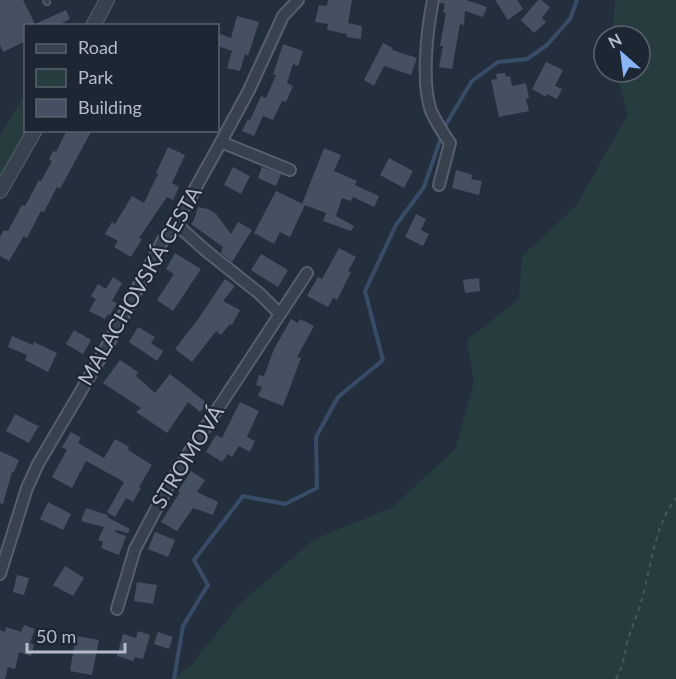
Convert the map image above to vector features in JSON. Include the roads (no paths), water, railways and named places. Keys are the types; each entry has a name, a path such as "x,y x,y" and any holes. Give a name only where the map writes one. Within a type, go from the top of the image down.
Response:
{"street":[{"path":"94,24 107,0"},
{"path":"433,0 426,84 431,109 450,143 439,185"},
{"name":"MALACHOVSKÁ CESTA","path":"0,574 27,488 38,464 105,350 163,240 222,142 292,2"},
{"path":"0,191 34,132"},
{"path":"222,142 290,170"},
{"path":"175,223 260,294 280,314"},
{"name":"STROMOVÁ","path":"117,609 135,549 149,520 188,454 307,273"}],"waterway":[{"path":"174,679 183,626 208,585 194,560 243,496 285,504 317,488 316,437 338,397 383,360 365,291 396,225 424,187 445,126 472,81 498,62 527,59 547,45 570,19 577,0"}]}
